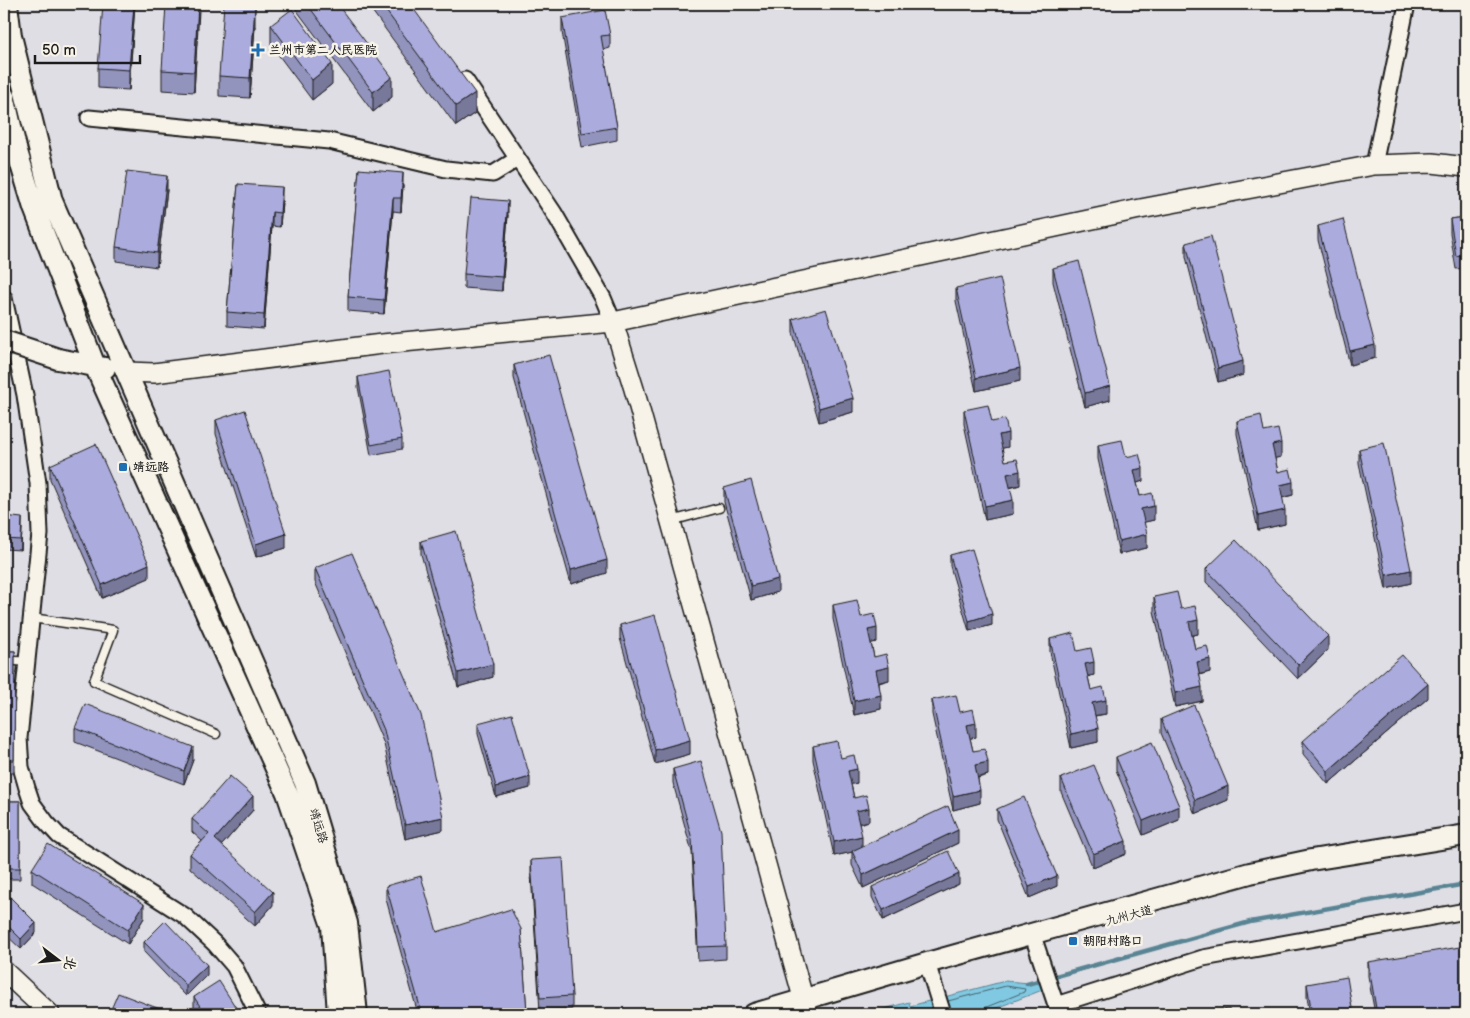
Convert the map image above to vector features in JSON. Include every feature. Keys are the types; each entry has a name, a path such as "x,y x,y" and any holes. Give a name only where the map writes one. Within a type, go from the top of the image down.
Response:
{"main road":[{"name":"靖远路","path":"7,4 20,75 52,201 305,783 347,923 357,1014"},
{"name":"靖远路","path":"4,96 16,148 34,208 95,366 287,793 332,926 338,1014"},
{"path":"4,341 58,359 127,372"},
{"path":"1035,937 1250,873 1311,860 1466,835"},
{"name":"九州大道","path":"754,1014 803,1009 932,977 1035,937 1251,883 1466,848"}],"street":[{"path":"1374,165 1407,4"},
{"path":"455,66 554,213 603,298 613,322 634,389 803,1009"},
{"path":"89,118 329,141 446,169 493,174 517,159"},
{"path":"127,372 154,373 382,344 613,322 1135,210 1374,165 1432,163 1466,167"},
{"path":"4,298 25,395 38,483 40,534 19,738 21,767 32,803 59,836 185,916 209,938 234,966 258,1014"},
{"path":"1035,937 1056,1010 1203,958 1466,911"},
{"path":"4,970 50,1014"},
{"path":"932,977 943,1014"}],"lane":[{"path":"670,521 719,508"},
{"path":"32,618 113,630 94,681 216,734"},
{"path":"4,660 28,662"}],"water":[{"path":"1005,981 1055,985 981,1014 866,1014 909,1002 910,1006"}],"building":[{"path":"103,4 134,4 129,70 98,68"},
{"path":"166,4 198,4 194,72 162,70"},
{"path":"224,4 255,6 250,78 219,76"},
{"path":"307,4 337,4 392,77 373,92"},
{"path":"381,4 410,4 475,93 456,106"},
{"path":"292,9 332,64 312,80 271,25"},
{"path":"605,10 610,35 601,36 617,127 582,133 562,18"},
{"path":"359,169 403,173 401,198 393,198 384,300 348,297"},
{"path":"127,171 167,176 157,253 116,247"},
{"path":"238,184 282,187 280,213 272,212 264,315 227,312"},
{"path":"471,198 508,201 502,277 464,274"},
{"path":"1466,217 1466,254 1456,256 1450,219"},
{"path":"1343,219 1375,345 1350,351 1318,226"},
{"path":"1211,236 1243,361 1218,368 1186,243"},
{"path":"1079,261 1110,386 1085,393 1053,268"},
{"path":"1000,278 1020,368 976,378 956,288"},
{"path":"826,309 853,398 819,408 793,319"},
{"path":"549,355 607,560 571,570 514,365"},
{"path":"389,371 402,439 371,445 358,377"},
{"path":"988,405 992,422 1005,419 1008,433 999,435 1005,461 1017,459 1020,471 1007,474 1013,500 985,506 964,410"},
{"path":"245,410 286,534 256,544 216,420"},
{"path":"1261,415 1264,432 1278,429 1281,443 1272,445 1278,472 1290,469 1293,482 1280,485 1285,510 1258,516 1237,421"},
{"path":"1122,440 1126,457 1139,454 1143,468 1134,470 1140,496 1152,493 1154,506 1141,509 1147,534 1119,541 1098,445"},
{"path":"1384,443 1411,570 1386,575 1359,449"},
{"path":"96,444 149,564 102,585 50,465"},
{"path":"751,480 778,579 751,586 724,488"},
{"path":"4,516 22,518 21,540 4,539"},
{"path":"456,531 493,664 458,673 421,541"},
{"path":"1236,540 1328,636 1298,665 1206,569"},
{"path":"972,549 992,614 969,621 950,555"},
{"path":"352,553 421,715 443,817 405,825 384,730 315,568"},
{"path":"1177,592 1181,609 1195,606 1198,620 1189,622 1195,649 1207,646 1210,659 1197,662 1202,687 1175,693 1154,597"},
{"path":"857,600 861,617 874,614 877,628 868,630 874,657 886,654 889,667 876,670 881,695 854,701 833,605"},
{"path":"655,615 690,740 655,750 620,625"},
{"path":"1073,633 1077,651 1091,648 1094,662 1085,664 1091,690 1103,687 1106,700 1092,703 1098,728 1071,734 1050,639"},
{"path":"4,651 15,651 14,760 4,760"},
{"path":"1402,655 1428,684 1328,771 1303,741"},
{"path":"956,695 960,712 973,709 976,723 967,725 973,751 985,749 988,762 975,765 980,790 953,796 932,700"},
{"path":"85,704 193,747 184,771 75,728"},
{"path":"1194,705 1228,786 1195,800 1161,719"},
{"path":"512,714 530,777 496,787 478,723"},
{"path":"837,741 841,758 854,755 857,769 848,771 854,798 866,795 869,808 856,811 862,836 834,842 813,746"},
{"path":"1152,742 1179,806 1143,821 1116,757"},
{"path":"701,761 721,831 726,946 698,947 692,839 673,769"},
{"path":"1094,765 1126,841 1093,854 1061,778"},
{"path":"230,776 253,796 215,839 273,892 255,912 190,854 209,834 192,819"},
{"path":"1024,797 1057,876 1029,887 997,809"},
{"path":"4,801 20,801 20,868 4,868"},
{"path":"948,806 958,830 863,875 852,851"},
{"path":"48,844 144,904 128,930 32,869"},
{"path":"948,851 959,874 883,910 872,887"},
{"path":"563,858 572,996 540,998 531,860"},
{"path":"421,876 437,932 511,909 521,929 527,1012 507,1014 422,1014 386,886"},
{"path":"4,891 36,923 21,939 4,922"},
{"path":"165,921 207,965 186,985 144,942"},
{"path":"1466,946 1466,1014 1377,1014 1368,962"},
{"path":"1347,977 1353,1014 1312,1014 1307,984"},
{"path":"219,981 240,1014 205,1014 194,997"},
{"path":"118,993 165,1011 164,1014 109,1014"},
{"path":"1229,1009 1230,1014 1196,1014"}],"waterway":[{"path":"1027,984 1250,922 1466,884"}],"place":[{"name":"兰州市第二人民医院","path":"258,50"},
{"name":"靖远路","path":"123,467"},
{"name":"朝阳村路口","path":"1073,941"}]}
